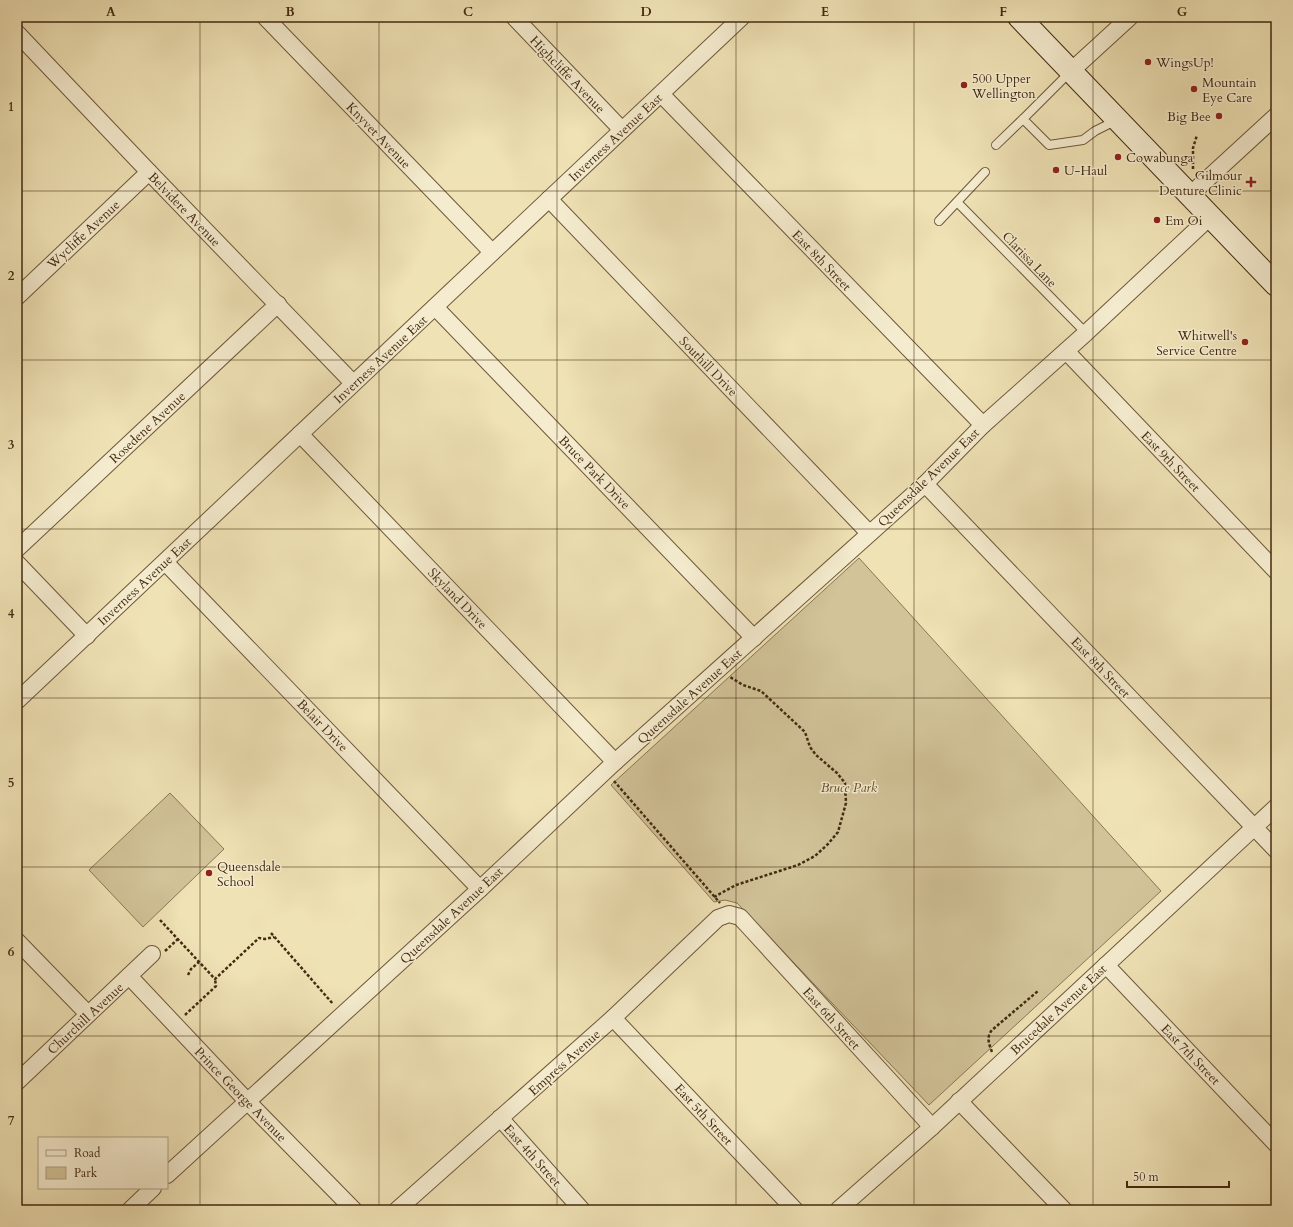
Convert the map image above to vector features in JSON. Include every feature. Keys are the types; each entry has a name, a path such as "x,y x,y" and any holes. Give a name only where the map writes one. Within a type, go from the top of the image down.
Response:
{"main road":[{"path":"1019,17 1276,285"}],"street":[{"name":"Knyvet Avenue","path":"265,17 492,252"},
{"name":"Highcliffe Avenue","path":"514,17 622,130"},
{"name":"Inverness Avenue East","path":"17,701 742,17"},
{"path":"1071,71 1130,17"},
{"name":"Belvidere Avenue","path":"17,33 353,383"},
{"name":"East 8th Street","path":"661,94 983,425"},
{"path":"1190,195 1276,116"},
{"name":"Wycliffe Avenue","path":"20,289 149,172"},
{"name":"Southill Drive","path":"549,199 869,534"},
{"name":"Queensdale Avenue East","path":"168,1174 480,889 615,762 925,484 983,425 1086,333 1211,216"},
{"name":"Rosedene Avenue","path":"17,549 278,304"},
{"name":"Bruce Park Drive","path":"435,307 754,638"},
{"name":"East 9th Street","path":"1066,351 1276,571"},
{"name":"Skyland Drive","path":"300,434 615,762"},
{"name":"East 8th Street","path":"925,484 1276,850"},
{"name":"Belair Drive","path":"165,562 480,889"},
{"path":"17,564 86,636"},
{"name":"Brucedale Avenue East","path":"838,1210 932,1127 1276,807"},
{"name":"Empress Avenue","path":"397,1210 613,1018 718,918 729,914"},
{"name":"East 6th Street","path":"729,914 740,917 932,1127"},
{"path":"17,941 88,1014"},
{"name":"Churchill Avenue","path":"17,1082 129,976 157,953"},
{"name":"East 7th Street","path":"1106,965 1276,1144"},
{"name":"Prince George Avenue","path":"129,976 247,1101 354,1210"},
{"name":"East 5th Street","path":"613,1018 795,1210"},
{"path":"959,1101 1064,1210"},
{"name":"East 4th Street","path":"500,1118 582,1210"},
{"path":"130,1210 152,1189"}],"lane":[{"path":"996,145 1071,71"},
{"path":"1023,119 1049,145 1083,140 1095,131 1118,119"},
{"path":"939,220 985,172"},
{"name":"Clarissa Lane","path":"957,202 1086,333"}],"path":[{"path":"1193,169 1193,148 1197,135"},
{"path":"714,896 736,885 798,865 815,856 838,832 846,803 845,782 816,755 810,747 805,732 761,691 742,685 729,676"},
{"path":"615,762 614,780 729,914"},
{"path":"160,920 215,979 216,986 182,1018"},
{"path":"270,933 334,1006"},
{"path":"215,979 259,938 270,939 274,937"},
{"path":"157,953 178,939"},
{"path":"188,975 191,969 199,962"},
{"path":"999,1064 992,1052 988,1040 990,1033 1038,991"}],"green space":[{"name":"Bruce Park","path":"859,558 1161,891 929,1105 737,903 725,900 714,902 611,785"},
{"path":"170,793 224,849 143,927 89,870"}],"place":[{"name":"WingsUp!","path":"1148,62"},
{"name":"500 Upper Wellington","path":"964,85"},
{"name":"Mountain Eye Care","path":"1194,89"},
{"name":"Big Bee","path":"1219,116"},
{"name":"Cowabunga","path":"1118,157"},
{"name":"U-Haul","path":"1056,170"},
{"name":"Gilmour Denture Clinic","path":"1251,182"},
{"name":"Em Oi","path":"1157,220"},
{"name":"Whitwell's Service Centre","path":"1245,342"},
{"name":"Queensdale School","path":"209,873"}]}
